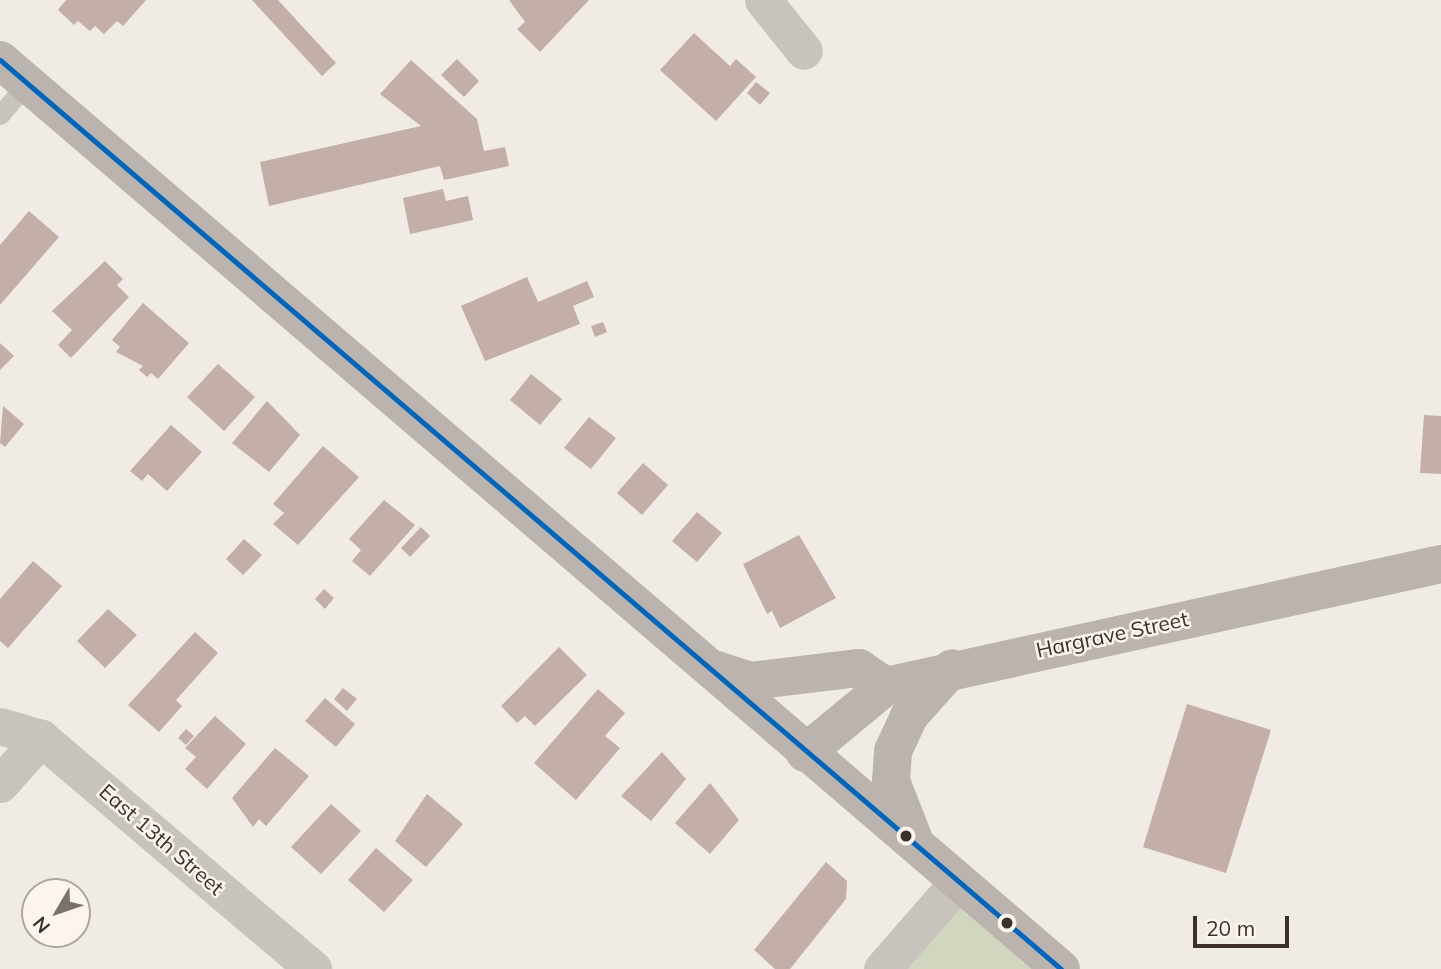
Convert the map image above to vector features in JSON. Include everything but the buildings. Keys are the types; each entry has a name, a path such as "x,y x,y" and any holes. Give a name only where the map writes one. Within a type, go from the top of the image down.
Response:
{"street":[{"path":"763,0 804,51"},
{"path":"13,72 1060,969"},
{"name":"Hargrave Street","path":"805,753 886,686 952,668 1441,564"},
{"path":"709,667 750,681 859,667 886,686"},
{"path":"918,848 891,781 893,751 909,716 952,668"},
{"name":"East 13th Street","path":"0,726 41,738 313,969"},
{"path":"0,784 41,738"},
{"path":"881,969 958,882"}],"lane":[{"path":"0,115 13,72"}],"green space":[{"path":"958,882 1060,969 882,969"}],"transit line":[{"path":"0,60 1061,969"}]}
